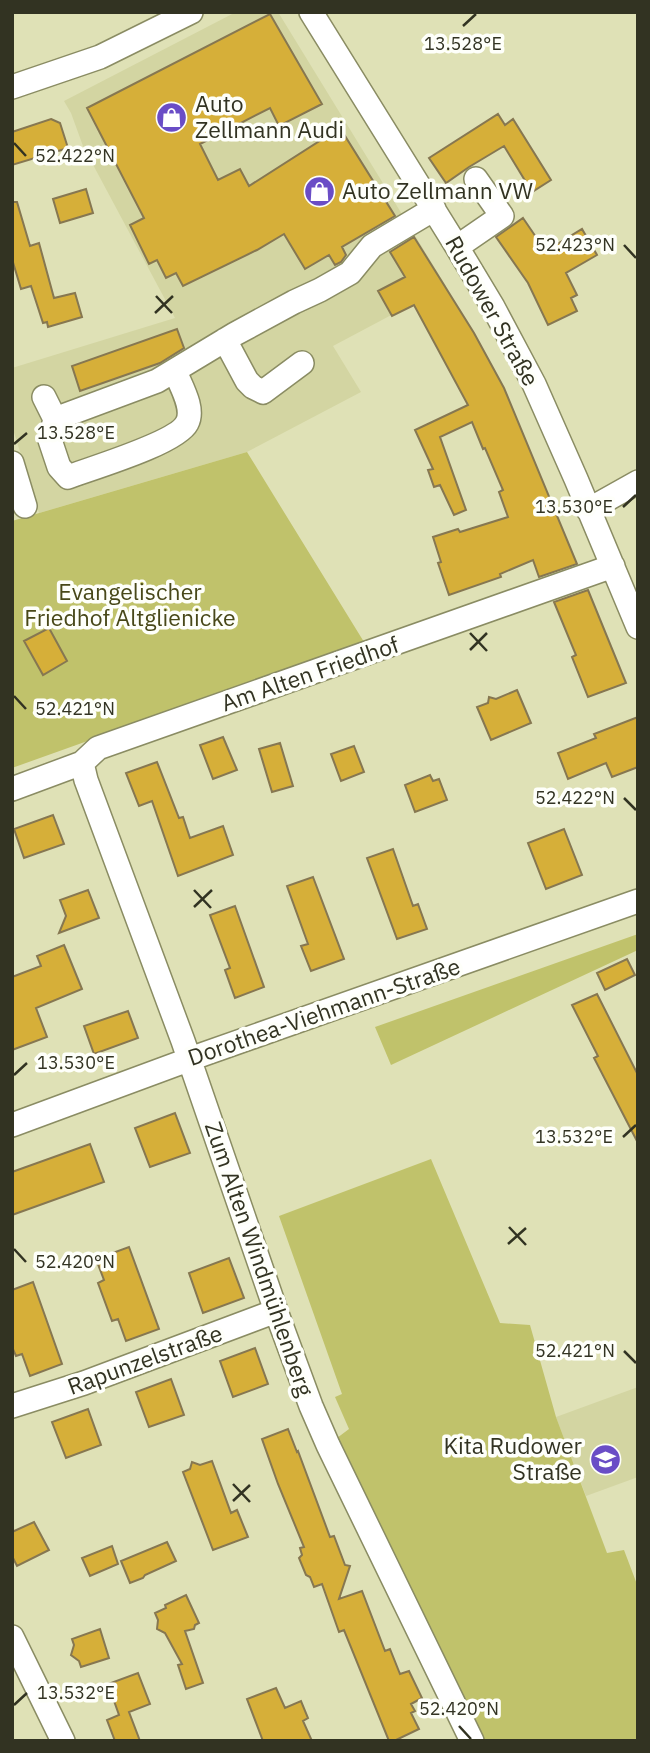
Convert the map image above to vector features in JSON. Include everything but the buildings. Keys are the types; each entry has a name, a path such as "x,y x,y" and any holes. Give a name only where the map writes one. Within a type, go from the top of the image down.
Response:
{"street":[{"path":"12,87 100,57 191,12"},
{"name":"Rudower Straße","path":"311,12 493,307 534,384 637,624"},
{"path":"457,247 502,216 476,179"},
{"path":"55,419 158,381 225,340 350,273 372,246 434,209"},
{"path":"225,340 247,381 263,392 302,363"},
{"path":"44,397 55,419 50,440 59,467 68,477 177,434 187,422 189,408 175,371"},
{"path":"12,463 25,506"},
{"path":"588,510 638,482"},
{"name":"Am Alten Friedhof","path":"12,789 82,763 98,748 612,566"},
{"name":"Zum Alten Windmühlenberg","path":"82,763 190,1059 311,1406 472,1741"},
{"name":"Dorothea-Viehmann-Straße","path":"12,1125 190,1059 638,901"},
{"name":"Rapunzelstraße","path":"12,1406 97,1378 276,1311"},
{"path":"12,1637 64,1741"}],"shaded area":[{"path":"236,12 278,12 446,286 333,346 361,392 247,452 39,513 12,426 12,368 175,318 83,146 64,101"},
{"name":"Kita Rudower Straße","path":"638,1387 638,1477 586,1496 556,1417"}],"green space":[{"name":"Evangelischer Friedhof Altglienicke","path":"247,452 364,642 12,768 12,521"},
{"path":"638,934 638,950 391,1065 375,1027"},
{"path":"431,1159 500,1323 530,1325 556,1417 607,1553 624,1550 638,1587 638,1741 477,1741 426,1620 337,1438 349,1429 335,1397 342,1394 279,1216"}],"place":[{"name":"Auto Zellmann Audi","path":"172,117"},
{"name":"Auto Zellmann VW","path":"319,191"},
{"name":"Kita Rudower Straße","path":"605,1459"}]}
